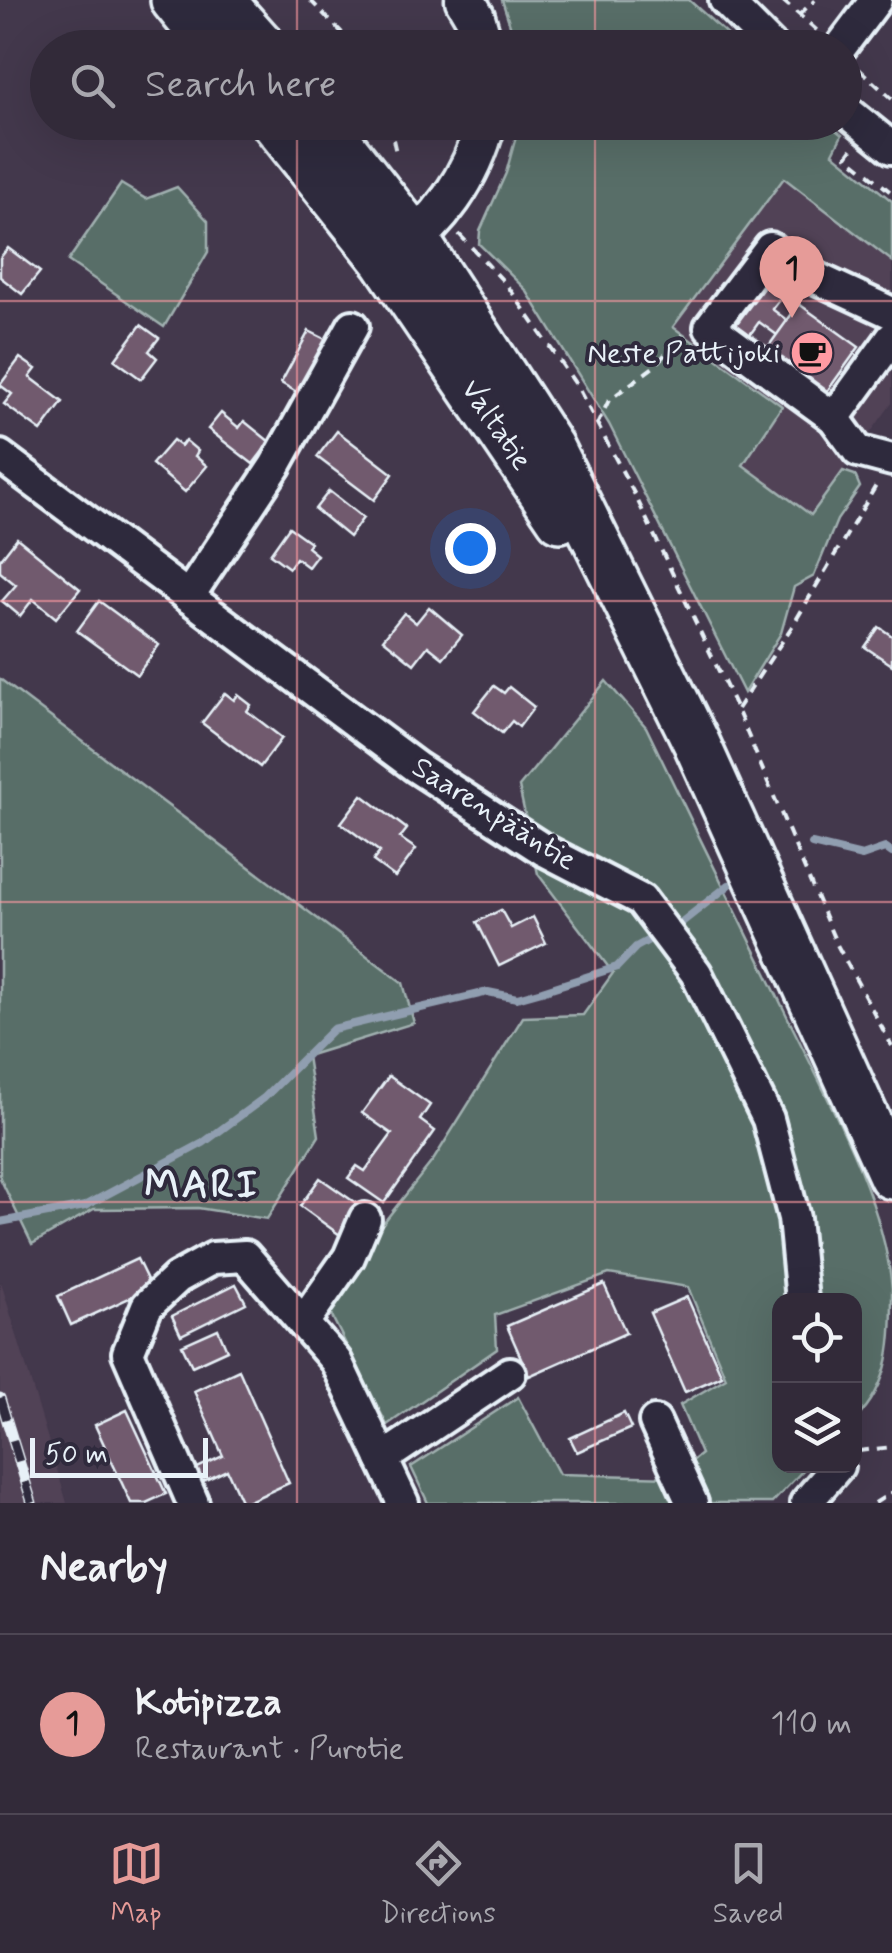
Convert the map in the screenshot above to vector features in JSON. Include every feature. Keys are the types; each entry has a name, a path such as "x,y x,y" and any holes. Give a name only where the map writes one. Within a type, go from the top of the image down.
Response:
{"highway":[{"path":"174,0 198,30"},
{"path":"221,0 248,30"},
{"name":"Valtatie","path":"292,140 400,251"},
{"name":"Valtatie","path":"334,140 400,251 550,448 696,742 892,1176"}],"main road":[{"path":"465,0 478,30"},
{"path":"400,251 463,183 481,140"}],"street":[{"path":"725,0 755,30"},
{"path":"855,30 876,0"},
{"path":"862,124 892,148"},
{"path":"891,461 858,451 834,418 710,327 770,248 810,275 892,313"},
{"path":"188,597 275,466 353,326"},
{"path":"834,418 892,338"},
{"name":"Saarenpääntie","path":"0,456 446,788 544,850 641,900 696,973 768,1119 794,1218 801,1293"},
{"path":"302,1322 348,1257 364,1219"},
{"path":"193,1503 128,1353 147,1306 177,1278 213,1258 246,1256 336,1362 403,1503"},
{"path":"382,1459 510,1373"},
{"path":"656,1422 692,1503"},
{"path":"806,1503 832,1473"}],"path":[{"path":"310,0 339,30"},
{"path":"782,0 816,30"},
{"path":"799,15 815,0"},
{"path":"862,71 892,99"},
{"path":"486,264 524,310 576,386 636,497 736,709 836,943 892,1046"},
{"path":"597,424 608,400 656,365 682,334"},
{"path":"736,709 793,626 891,461"},
{"path":"862,1451 892,1447"},
{"path":"874,1503 892,1492"}],"shaded area":[{"path":"785,177 892,261 892,403 811,515 742,465 782,406 673,328"},
{"path":"0,1279 67,1503 0,1503"}],"green space":[{"path":"502,0 689,0 722,30 512,30"},
{"path":"515,140 840,140 833,153 892,201 892,261 784,178 673,327 782,406 743,465 811,515 843,471 855,475 860,487 837,520 814,576 794,587 781,633 744,693 609,424 526,290 479,244 480,231 506,173"},
{"path":"121,184 146,199 177,187 208,221 208,252 164,327 68,261"},
{"path":"0,679 403,983 414,1023 307,1056 319,1136 267,1219 198,1208 94,1209 32,1244 0,1178"},
{"path":"606,681 646,727 821,1084 866,1185 887,1254 892,1288 883,1376 862,1412 862,1293 772,1293 772,1473 800,1473 772,1503 428,1503 411,1467 518,1397 559,1474 672,1477 701,1454 680,1405 726,1378 688,1287 609,1274 495,1315 497,1349 387,1425 323,1299 434,1159 523,1017 583,1015 613,973 538,874 519,787"}],"building":[{"path":"8,248 40,272 22,294 0,277 0,258"},
{"path":"766,284 782,296 772,309 788,321 777,335 759,322 749,336 735,326"},
{"path":"799,304 859,347 823,397 763,354"},
{"path":"141,325 159,338 149,351 157,358 141,379 115,360"},
{"path":"309,331 331,342 302,395 281,383"},
{"path":"20,358 36,369 30,377 63,402 41,431 4,404 12,394 0,385"},
{"path":"221,413 239,428 244,421 270,442 253,464 208,429"},
{"path":"337,431 393,474 374,500 317,457"},
{"path":"173,440 181,446 185,440 207,466 185,492 152,464"},
{"path":"329,491 363,518 349,537 315,509"},
{"path":"289,527 310,542 307,547 317,555 308,567 296,558 289,568 270,554"},
{"path":"17,538 80,589 56,618 33,599 20,616 2,601 16,585 0,572 0,560"},
{"path":"99,601 159,645 137,675 77,631"},
{"path":"429,607 462,635 443,658 428,646 414,664 383,639 404,613 416,623"},
{"path":"879,627 892,636 892,665 865,647"},
{"path":"494,686 504,693 509,687 534,707 519,727 512,721 502,733 474,711"},
{"path":"225,693 234,700 238,695 251,705 247,711 282,738 260,767 202,723"},
{"path":"362,795 407,829 400,838 416,849 395,877 373,861 380,852 341,823"},
{"path":"501,910 511,928 533,917 546,943 499,966 477,922"},
{"path":"389,1076 430,1105 420,1120 435,1131 384,1203 348,1178 357,1166 365,1171 392,1134 362,1113"},
{"path":"320,1178 360,1206 340,1235 300,1206"},
{"path":"137,1259 151,1288 71,1325 58,1296"},
{"path":"236,1284 246,1303 181,1335 172,1316"},
{"path":"604,1284 626,1333 529,1376 507,1326"},
{"path":"687,1297 722,1376 685,1392 650,1313"},
{"path":"218,1329 227,1350 192,1366 182,1345"},
{"path":"239,1370 289,1483 245,1503 227,1470 201,1482 195,1469 223,1456 194,1391"},
{"path":"127,1410 166,1494 146,1503 131,1503 95,1425"},
{"path":"624,1413 631,1428 577,1452 570,1438"}],"waterway":[{"path":"812,844 862,856 885,848 892,853"},
{"path":"682,922 729,885"},
{"path":"0,1222 85,1206 203,1143 264,1098 333,1029 488,992 517,998 542,991 617,967 647,941"}],"railway":[{"path":"0,1398 32,1503"}],"place":[{"name":"Kotipizza","path":"792,318"},
{"name":"Neste Pattijoki","path":"812,353"}],"district":[{"name":"MARI","path":"202,1186"}]}
